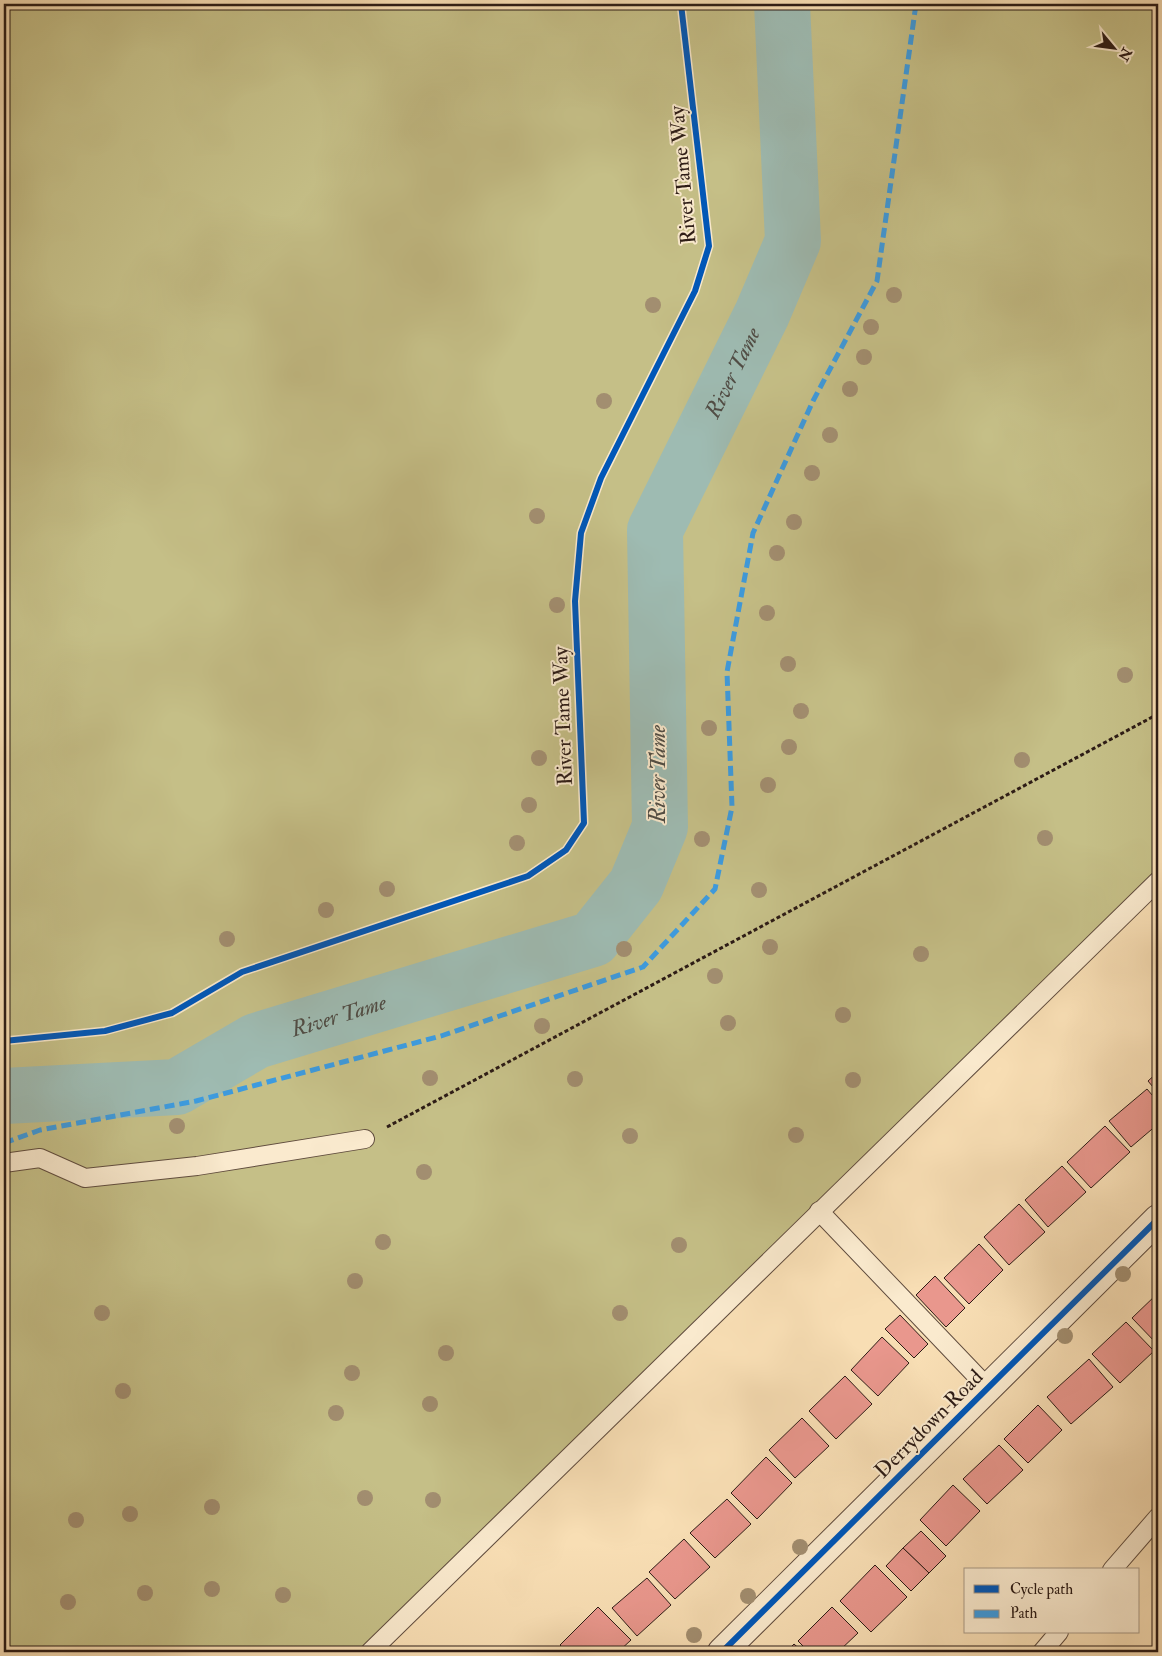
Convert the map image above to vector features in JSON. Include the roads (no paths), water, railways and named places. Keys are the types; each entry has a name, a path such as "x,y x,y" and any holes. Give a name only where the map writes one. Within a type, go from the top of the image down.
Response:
{"street":[{"name":"Derrydown Road","path":"722,1652 1158,1219"}],"lane":[{"path":"370,1652 1158,881"},
{"path":"4,1163 40,1158 85,1178 197,1166 366,1139"},
{"path":"819,1211 988,1388"},
{"path":"1114,1568 1158,1517"},
{"path":"1042,1652 1057,1634"}],"waterway":[{"name":"River Tame","path":"4,1096 177,1087 256,1041 593,939 636,885 660,827 655,530 762,314 793,241 782,4"}]}
